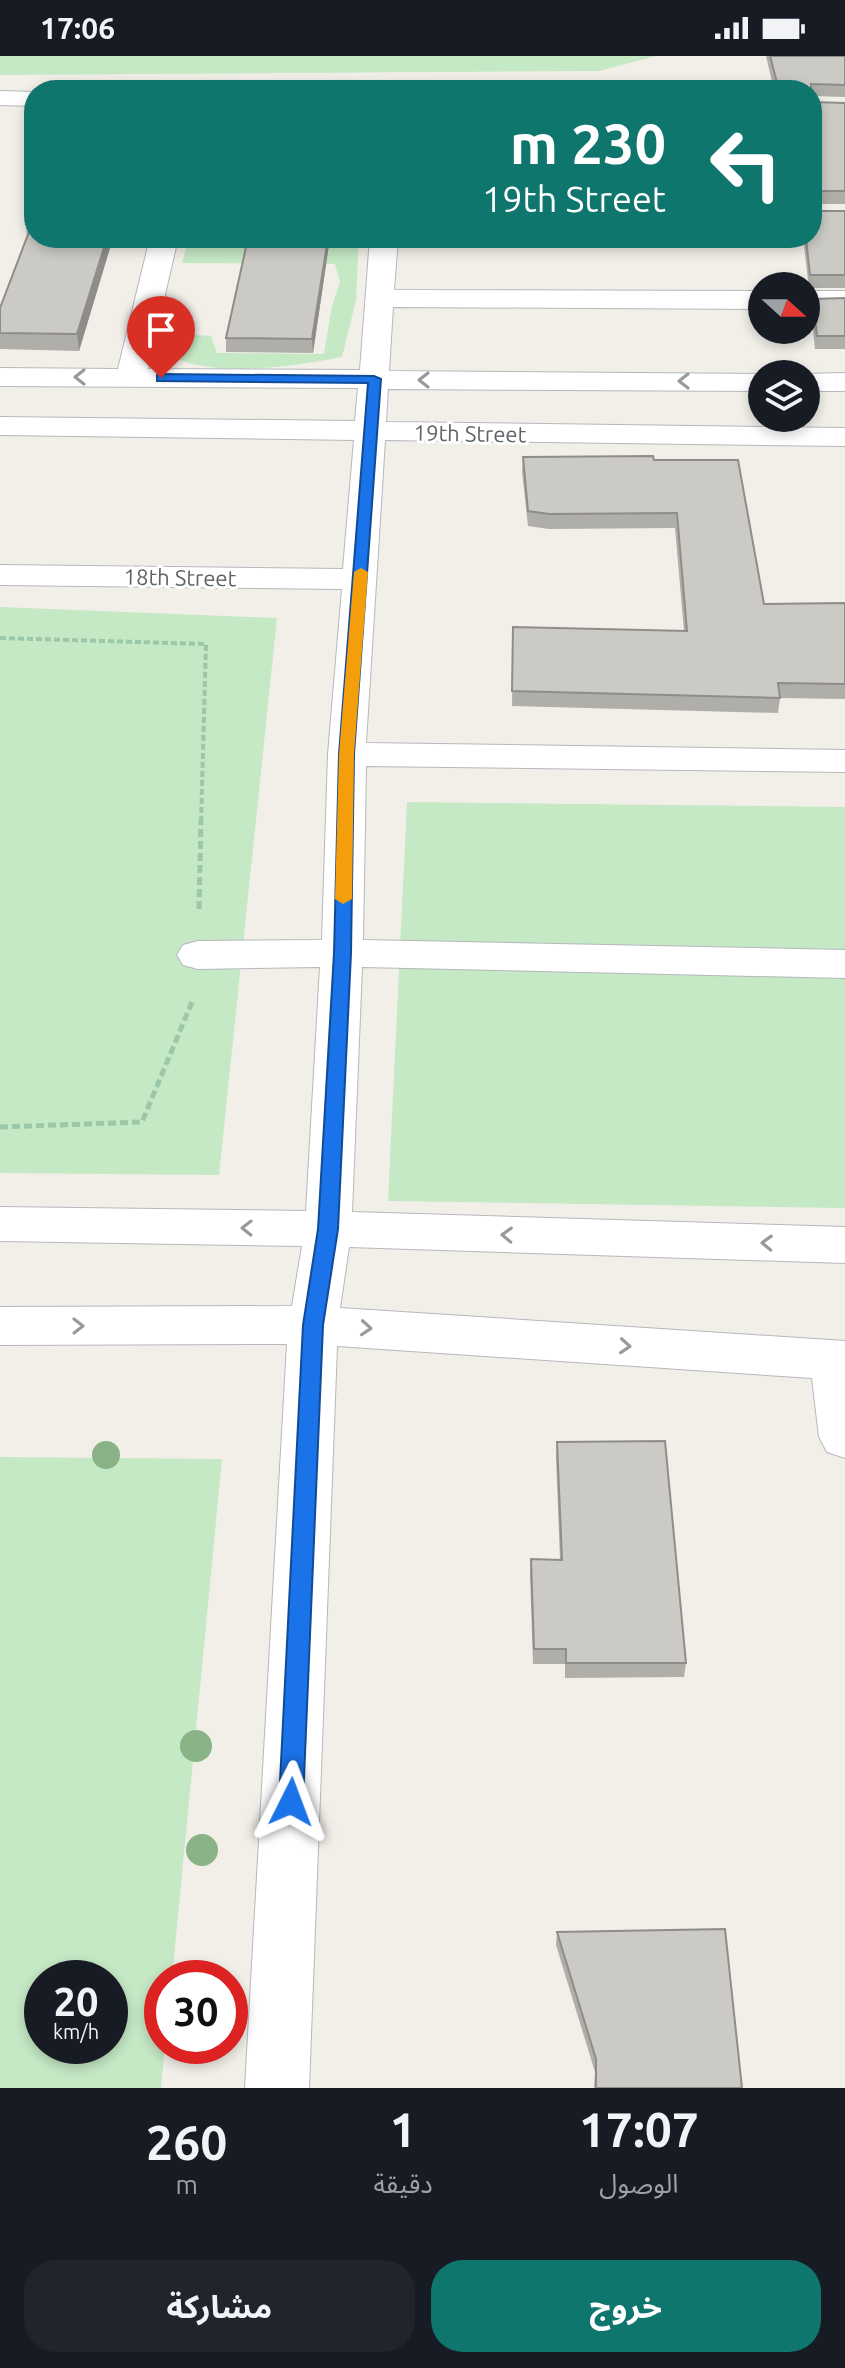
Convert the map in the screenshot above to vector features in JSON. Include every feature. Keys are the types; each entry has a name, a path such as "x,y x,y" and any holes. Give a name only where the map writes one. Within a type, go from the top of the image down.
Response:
{"street":[{"path":"0,98 24,99"},
{"path":"131,378 162,248"},
{"path":"277,2088 313,1325 328,1229 342,953 347,754 383,248"},
{"path":"380,298 748,300"},
{"path":"820,300 845,300"},
{"path":"0,377 748,382"},
{"path":"820,382 845,382"},
{"name":"19th Street","path":"0,426 845,437"},
{"name":"18th Street","path":"0,575 360,579"},
{"path":"347,754 845,761"},
{"path":"198,955 342,953 845,964"},
{"path":"0,1224 328,1229 845,1245"},
{"path":"0,1326 313,1325 840,1361 845,1437"}],"path":[{"path":"0,638 206,644 196,992 142,1122 0,1127"}],"green space":[{"path":"0,56 656,56 599,71 0,75"},
{"path":"186,248 359,248 356,300 342,357 302,364 233,369 173,357 181,334 211,336 217,353 324,354 332,306 340,282 335,264 182,263"},
{"path":"0,607 277,618 219,1175 0,1173"},
{"path":"407,802 845,807 845,1208 388,1201"},
{"path":"0,1457 222,1459 174,1960 144,1960 144,2064 163,2064 161,2088 0,2088"}],"building":[{"path":"770,56 845,56 845,85 822,84 822,80 776,80"},
{"path":"822,102 845,103 845,191 822,191"},
{"path":"822,211 845,211 845,275 810,272 807,248 822,248"},
{"path":"24,245 24,248 104,248 77,334 0,333 0,308"},
{"path":"246,248 326,248 312,339 226,338"},
{"path":"845,298 845,336 820,336 820,299"},
{"path":"653,456 654,460 738,460 764,604 845,603 845,684 778,683 780,698 512,691 513,627 687,631 677,513 549,514 528,511 523,457"},
{"path":"665,1441 686,1663 566,1663 566,1649 534,1649 531,1559 562,1560 557,1442"},
{"path":"725,1929 742,2088 596,2088 596,2059 557,1932"}],"slow traffic":[{"path":"343,899 347,754 361,572"}],"route":[{"path":"161,378 374,379 347,754 342,953 328,1229 313,1325 291,1802"}]}
